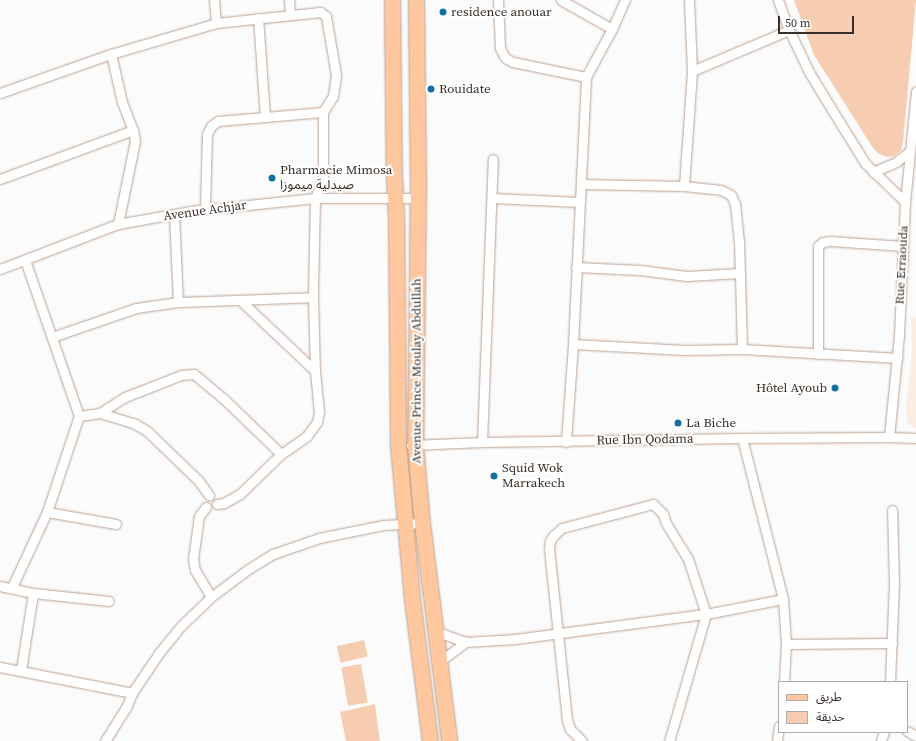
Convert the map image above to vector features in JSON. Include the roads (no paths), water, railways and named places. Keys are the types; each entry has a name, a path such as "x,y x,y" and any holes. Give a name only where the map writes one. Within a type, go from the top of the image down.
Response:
{"main road":[{"name":"Avenue Prince Moulay Abdullah","path":"392,0 396,198 398,446 414,614 430,741"},
{"name":"Avenue Prince Moulay Abdullah","path":"416,0 418,198 415,445 422,523 449,741"}],"street":[{"path":"214,0 216,23"},
{"path":"289,0 290,15"},
{"path":"498,0 500,48 504,56 513,62 586,77"},
{"path":"561,0 612,28"},
{"path":"566,442 573,344 586,77 612,28 624,0"},
{"path":"684,186 692,71 689,0"},
{"path":"778,0 789,30 809,72 865,163 905,202"},
{"path":"0,93 111,54 216,23 320,12 326,16 328,20 336,75 336,85 323,112 323,179 315,198 313,297 315,371 319,412 317,422 307,436 281,454 240,494 224,503 217,504 212,508 206,507"},
{"path":"258,18 265,117"},
{"path":"692,71 789,30"},
{"path":"111,54 122,102 133,130 135,141 118,224"},
{"name":"Rue Erraouda","path":"889,437 898,358 905,202 916,92"},
{"path":"205,209 207,134 211,126 218,121 323,112"},
{"path":"0,178 133,130"},
{"path":"873,172 896,162 910,151"},
{"path":"482,442 493,159"},
{"path":"581,184 684,186 727,191 734,199 739,242 742,349"},
{"name":"Avenue Achjar","path":"0,269 118,224 174,214 205,209 315,198 418,198"},
{"path":"492,198 579,202"},
{"path":"174,214 178,302"},
{"path":"818,354 818,246 822,242 830,241 903,246"},
{"path":"12,587 47,512 79,416 24,260"},
{"path":"576,267 640,270 687,276 740,274"},
{"path":"52,337 136,308 178,302 313,297"},
{"path":"240,300 315,371"},
{"path":"573,344 684,350 742,349 898,358"},
{"path":"79,416 100,413 125,397 181,375 194,374 224,399 281,454"},
{"path":"100,413 135,424 147,431 198,480 209,495 215,497 217,504"},
{"path":"742,438 784,599 786,644 784,681"},
{"name":"Rue Ibn Qodama","path":"398,446 482,442 566,442 742,438 916,438"},
{"path":"206,507 204,500 209,495"},
{"path":"582,741 570,729 567,720 549,550 553,536 562,528 653,504 663,514 688,559 706,614 669,741"},
{"path":"206,507 199,516 193,559 195,570 212,597"},
{"path":"890,681 894,584 892,510"},
{"path":"47,512 116,524"},
{"path":"106,741 126,708 132,693 159,653 182,625 212,597 273,554 319,538 383,525 422,523"},
{"path":"0,586 12,587 33,593 109,601"},
{"path":"21,670 33,593"},
{"path":"435,631 466,642 557,635 706,614 784,599"},
{"path":"439,662 466,642"},
{"path":"786,644 892,643"},
{"path":"0,667 132,693"}],"place":[{"name":"residence anouar","path":"443,12"},
{"name":"Rouidate","path":"431,89"},
{"name":"Pharmacie Mimosa صيدلية ميموزا","path":"272,178"},
{"name":"Hôtel Ayoub","path":"835,388"},
{"name":"La Biche","path":"678,423"},
{"name":"Squid Wok Marrakech","path":"494,476"}]}
